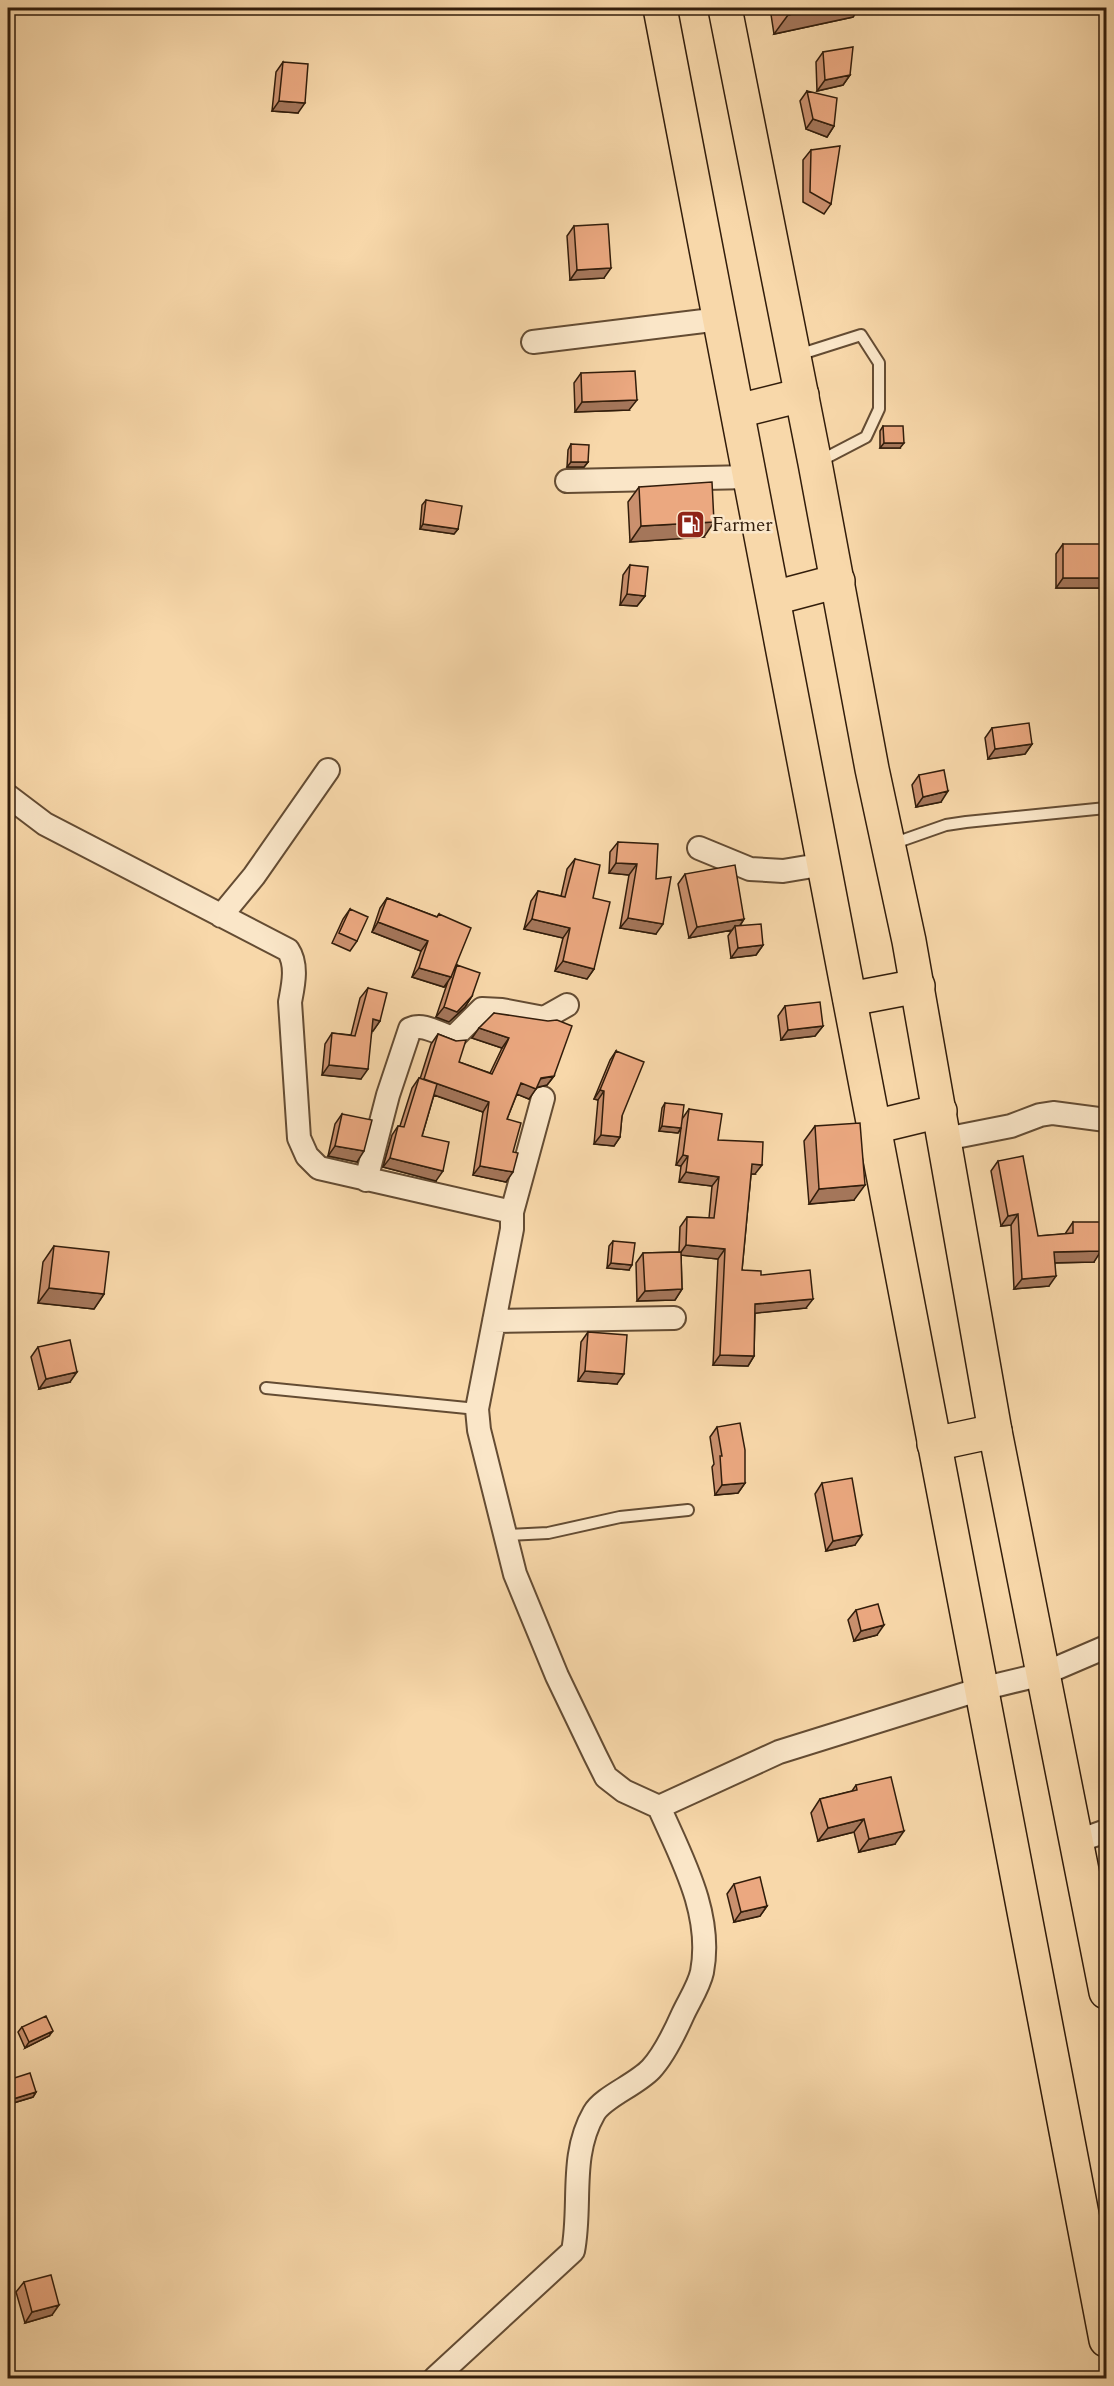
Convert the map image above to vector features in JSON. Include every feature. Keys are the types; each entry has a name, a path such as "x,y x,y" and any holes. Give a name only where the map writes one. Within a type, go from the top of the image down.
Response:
{"main road":[{"path":"660,8 1107,2340"},
{"path":"725,8 795,356 888,845 918,986 995,1431 1043,1674 1092,1836 1107,1992"},
{"path":"738,411 802,395"},
{"path":"774,598 838,581"},
{"path":"850,999 918,986"},
{"path":"874,1127 943,1125"},
{"path":"934,1444 995,1431"}],"street":[{"path":"533,342 720,320"},
{"path":"567,481 750,477"},
{"path":"221,916 254,876 328,770"},
{"path":"8,796 45,824 288,950 292,956 294,980 290,1002 299,1138 308,1156 319,1168 512,1212"},
{"path":"699,848 750,869 783,871 825,864"},
{"path":"366,1180 388,1095 410,1029 415,1026 453,1038 482,1009 544,1018 567,1005"},
{"path":"435,2379 573,2251 578,2227 576,2193 581,2139 595,2110 633,2086 653,2067 680,2022 702,1973 703,1926 693,1884 659,1807 624,1791 606,1777 557,1676 515,1574 479,1430 477,1409 512,1229 512,1212 543,1098"},
{"path":"943,1125 1011,1126 1040,1115 1053,1113 1107,1120"},
{"path":"494,1321 674,1318"},
{"path":"659,1807 779,1752 981,1689 1043,1674 1107,1647"}],"lane":[{"path":"795,356 861,335 879,363 879,409 866,437 815,463"},
{"path":"888,845 946,825 1107,808"},
{"path":"266,1388 477,1409"},
{"path":"506,1534 548,1533 620,1516 688,1510"}],"building":[{"path":"787,8 819,8 788,15"},
{"path":"853,47 850,75 825,80 823,52"},
{"path":"283,62 308,64 305,103 279,101"},
{"path":"807,91 837,98 834,126 813,119"},
{"path":"840,146 831,204 810,192 811,150"},
{"path":"608,224 611,268 577,270 574,226"},
{"path":"635,371 637,400 582,402 581,373"},
{"path":"883,426 903,426 904,443 884,443"},
{"path":"571,444 589,445 588,462 571,462"},
{"path":"712,482 714,522 641,526 639,487"},
{"path":"426,500 462,506 458,529 423,524"},
{"path":"1063,544 1107,544 1107,578 1063,578"},
{"path":"630,565 648,567 645,596 627,594"},
{"path":"1029,723 1032,744 995,749 992,728"},
{"path":"944,770 948,791 923,797 919,775"},
{"path":"618,842 658,844 656,879 671,877 663,924 628,918 637,864 616,863"},
{"path":"575,859 600,865 593,898 610,902 594,969 563,961 570,928 532,919 538,891 565,897"},
{"path":"735,865 744,919 697,927 685,874"},
{"path":"387,898 437,917 439,914 471,928 451,977 419,968 428,941 378,922"},
{"path":"350,909 368,917 357,941 339,933"},
{"path":"761,924 763,945 738,948 735,926"},
{"path":"457,965 480,973 472,996 457,1012 444,1007"},
{"path":"368,988 387,993 380,1021 373,1019 368,1069 329,1065 332,1033 355,1036"},
{"path":"820,1002 823,1026 788,1030 785,1006"},
{"path":"494,1013 548,1021 557,1020 572,1026 554,1076 541,1078 536,1089 521,1083 507,1119 521,1123 513,1152 518,1153 513,1172 480,1166 489,1102 424,1079 438,1034 456,1041 466,1040 459,1062 492,1074 509,1038 479,1028"},
{"path":"616,1051 644,1062 622,1116 620,1137 601,1135 604,1091 600,1090"},
{"path":"419,1078 437,1084 422,1136 449,1142 443,1171 390,1158 398,1126 404,1127"},
{"path":"665,1103 684,1105 681,1128 662,1126"},
{"path":"689,1109 722,1114 718,1140 763,1142 762,1165 752,1164 742,1270 761,1271 761,1275 810,1270 813,1299 755,1304 754,1356 720,1355 725,1249 686,1245 687,1217 714,1218 719,1177 686,1172 688,1156 683,1155"},
{"path":"342,1114 372,1120 364,1151 335,1146"},
{"path":"860,1123 865,1185 819,1189 815,1126"},
{"path":"1023,1156 1038,1236 1073,1233 1073,1222 1100,1222 1101,1251 1054,1252 1056,1276 1022,1279 1018,1214 1008,1216 998,1161"},
{"path":"613,1241 635,1243 632,1265 611,1263"},
{"path":"54,1246 109,1252 104,1294 49,1288"},
{"path":"681,1252 682,1289 645,1291 643,1253"},
{"path":"588,1332 627,1335 624,1374 585,1371"},
{"path":"70,1340 77,1372 46,1379 38,1347"},
{"path":"740,1423 745,1450 745,1483 722,1485 720,1456 722,1456 717,1427"},
{"path":"852,1478 862,1535 833,1541 822,1483"},
{"path":"878,1604 884,1625 861,1631 856,1610"},
{"path":"891,1777 904,1831 869,1839 864,1819 828,1828 820,1799 857,1790 856,1785"},
{"path":"760,1877 767,1906 741,1912 734,1884"},
{"path":"46,2016 53,2031 29,2042 22,2027"},
{"path":"30,2073 36,2092 13,2099 8,2080"},
{"path":"51,2275 59,2305 32,2312 24,2282"}],"place":[{"name":"Farmer","path":"691,524"}]}
